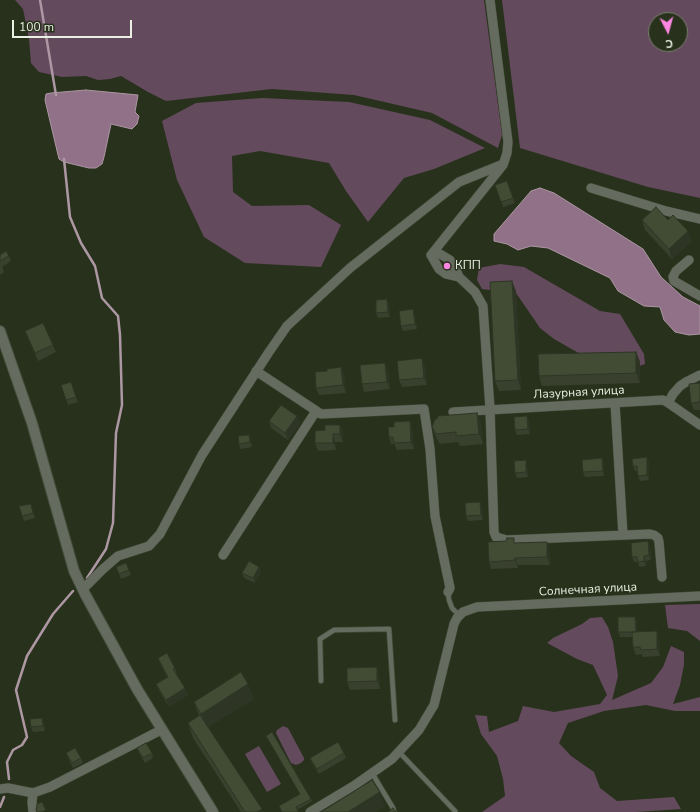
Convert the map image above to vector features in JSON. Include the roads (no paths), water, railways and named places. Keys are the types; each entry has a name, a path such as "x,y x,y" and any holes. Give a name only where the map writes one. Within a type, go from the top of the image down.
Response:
{"street":[{"path":"433,253 503,165 507,153 508,142 490,0"},
{"path":"83,589 103,568 118,556 149,546 160,534 202,455 287,326 350,268 459,182 503,165"},
{"path":"591,188 666,211 700,219"},
{"path":"433,253 450,260 459,277 475,292 483,306 490,409 494,532 496,537 507,540 650,534 658,538 661,547 662,577"},
{"path":"433,253 439,269 446,274 459,277"},
{"path":"689,260 676,271 673,277 674,281 700,296"},
{"path":"0,331 31,419 74,571 114,648 161,730 213,812"},
{"path":"256,371 320,414 424,409 430,449 435,516 450,588 448,592"},
{"path":"668,403 680,386 700,375"},
{"name":"Лазурная улица","path":"453,412 663,400 700,425"},
{"path":"615,403 623,534"},
{"path":"223,555 316,411"},
{"name":"Солнечная улица","path":"459,615 477,607 700,596"},
{"path":"310,812 339,796 372,773 399,752 419,730 434,705 454,624 459,615"},
{"path":"0,790 8,788 33,793 50,787 161,730"},
{"path":"33,793 32,802 34,812"}],"lane":[{"path":"448,592 452,608 459,615"},
{"path":"321,681 320,639 334,630 389,629 395,720"},
{"path":"399,752 455,810"},
{"path":"372,773 394,812"}],"waterway":[{"path":"40,0 56,95"},
{"path":"64,159 70,217 81,243 95,266 102,298 118,316 120,335 122,405 116,433 113,523 106,549 87,578"},
{"path":"9,779 7,762 13,750 22,745 27,737 16,690 27,656 53,614 73,591"},
{"path":"0,807 4,797"}],"place":[{"name":"КПП","path":"447,266"}]}
